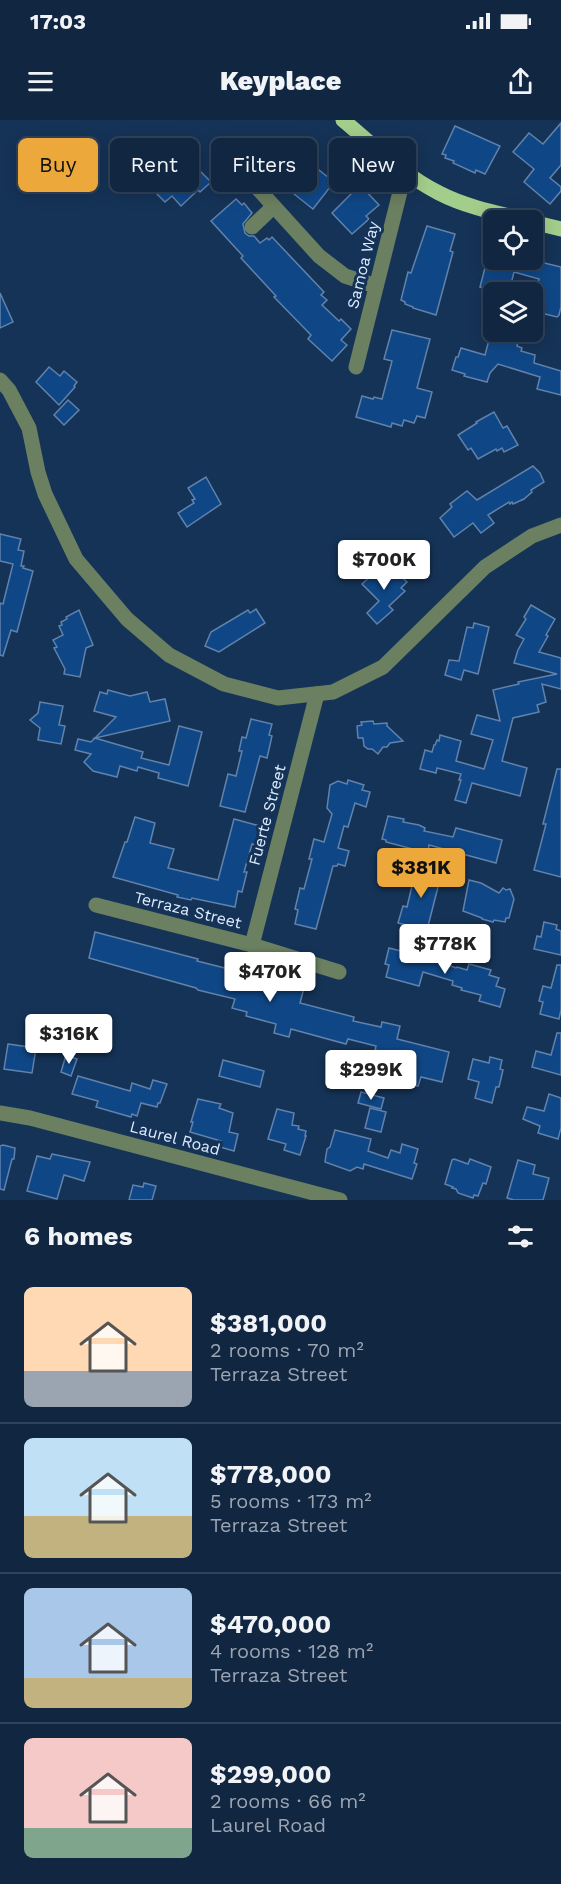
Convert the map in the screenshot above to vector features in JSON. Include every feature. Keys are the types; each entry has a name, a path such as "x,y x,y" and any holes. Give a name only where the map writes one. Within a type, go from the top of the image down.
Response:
{"main road":[{"path":"343,120 364,138"},
{"path":"416,179 438,193 488,210"},
{"path":"543,225 561,229"}],"street":[{"path":"260,192 319,256 345,276 376,286"},
{"name":"Samoa Way","path":"356,367 400,192"},
{"path":"252,227 273,207"},
{"path":"0,380 9,390 29,428 45,494 76,559 127,619 169,655 224,684 278,698 333,692 383,667 485,567 532,536 561,525"},
{"name":"Fuerte Street","path":"252,945 317,694"},
{"name":"Terraza Street","path":"96,905 252,945 339,972"},
{"name":"Laurel Road","path":"0,1113 30,1118 340,1200"}],"building":[{"path":"561,123 561,165 550,178 561,187 561,191 550,204 524,182 534,169 513,152 529,133 543,144"},
{"path":"455,126 500,146 485,174 476,170 475,173 453,163 454,161 445,158 446,155 442,154"},
{"path":"317,169 329,178 329,188 313,209 294,192 317,192"},
{"path":"200,171 211,182 200,192 199,172"},
{"path":"155,192 196,192 181,206 172,196 165,202"},
{"path":"353,192 367,192 379,205 366,216 369,219 352,234 332,213"},
{"path":"236,199 242,205 244,203 252,213 243,224 245,233 254,236 260,243 272,237 324,292 321,295 327,300 322,305 351,329 341,340 347,345 332,361 308,339 311,335 274,297 276,296 241,258 243,256 211,221"},
{"path":"427,226 455,234 450,251 453,252 436,315 413,308 401,300 408,272 411,273"},
{"path":"543,263 561,267 559,315 557,317 543,314 543,282 538,282 539,279 514,272 512,282 483,282 483,288 480,287 484,270 543,270"},
{"path":"0,293 13,322 0,328"},
{"path":"392,330 430,339 417,388 432,392 425,418 417,416 414,423 404,420 402,426 392,423 391,427 356,417 362,396 382,399 392,361 384,359"},
{"path":"488,342 518,342 517,346 522,348 521,351 535,355 534,363 561,371 561,395 537,389 540,377 498,364 490,373 487,382 452,370 461,348 485,355"},
{"path":"49,367 60,376 64,371 77,382 59,405 36,382"},
{"path":"68,400 79,410 64,425 54,415"},
{"path":"494,412 503,428 507,426 518,445 504,452 502,448 497,451 496,449 478,459 471,448 468,450 458,435"},
{"path":"533,466 540,473 544,482 531,490 532,492 524,499 513,504 509,502 488,515 494,523 481,533 473,523 454,537 440,518 452,507 450,504 467,491 477,500"},
{"path":"206,477 221,504 187,527 178,513 194,503 192,500 195,499 188,488"},
{"path":"0,534 21,539 18,550 24,551 21,566 33,571 17,632 11,630 3,656 0,655 0,603 3,604 13,564 0,561"},
{"path":"386,562 407,582 401,588 405,591 389,606 393,610 377,624 367,613 379,601 362,584"},
{"path":"531,605 555,619 539,652 561,658 561,689 542,684 546,702 537,705 539,712 513,718 502,761 527,768 520,796 472,783 466,803 455,800 461,774 437,768 436,773 420,769 425,750 432,752 440,735 461,741 456,761 484,769 493,740 471,734 477,715 500,721 493,690 557,674 514,663 524,639 516,635"},
{"path":"256,609 265,623 219,652 205,646 211,632 248,610 250,613"},
{"path":"79,610 93,645 86,648 80,677 64,674 65,669 54,648 57,647 53,640 63,635 59,626 62,625 61,622"},
{"path":"474,623 489,627 478,674 464,670 461,680 445,675 449,660 459,661 467,627 473,628"},
{"path":"108,690 130,696 147,692 150,702 165,699 170,721 95,738 116,717 94,711 100,692 107,694"},
{"path":"40,702 63,706 59,725 65,726 61,744 38,740 40,728 30,720 38,713"},
{"path":"251,719 272,724 269,735 272,736 267,758 260,756 245,812 220,806 228,774 236,776 242,751 239,751 242,737 246,738"},
{"path":"373,721 374,724 387,723 387,726 403,741 390,743 378,754 368,749 364,746 363,738 358,738 357,726 362,725 361,722"},
{"path":"179,726 202,732 188,786 158,778 159,773 138,767 137,771 120,766 117,777 93,771 84,762 91,754 75,750 78,739 91,742 95,738 143,752 141,758 169,765"},
{"path":"557,769 561,769 561,877 534,870"},
{"path":"348,780 364,785 362,790 370,792 366,807 355,803 348,827 344,826 338,848 349,851 345,866 338,864 333,866 316,929 295,924 298,910 295,909 300,888 304,889 312,859 309,859 314,839 324,842 332,814 327,808 330,785 338,781 347,784"},
{"path":"388,816 419,825 425,828 424,831 453,837 456,828 502,840 496,863 429,845 428,853 386,842 382,839"},
{"path":"135,817 155,823 150,843 174,849 168,868 218,880 234,819 260,826 255,845 252,844 244,872 247,872 242,892 238,891 235,907 177,897 178,895 113,877"},
{"path":"420,866 440,871 427,930 398,923 403,906 407,907 415,873 418,874"},
{"path":"469,880 481,883 499,893 503,888 510,889 514,899 509,918 506,918 505,922 494,920 493,922 463,911"},
{"path":"544,922 557,925 556,929 561,931 561,955 534,949 537,936 541,937"},
{"path":"95,932 304,988 300,1003 354,1017 353,1021 381,1027 382,1022 400,1026 397,1039 449,1052 442,1082 421,1077 418,1086 401,1082 407,1058 375,1050 376,1046 348,1039 346,1044 291,1029 289,1037 274,1033 276,1024 246,1016 247,1012 232,1008 235,999 89,958"},
{"path":"389,948 456,968 467,970 469,964 491,970 489,975 499,978 496,986 505,989 500,1007 479,1001 481,995 461,990 462,988 452,985 453,981 423,972 419,986 386,977 389,965 385,964"},
{"path":"557,965 561,965 559,1019 540,1014 543,1002 539,1001 543,986 551,988"},
{"path":"39,1033 56,1037 52,1050 35,1046"},
{"path":"557,1033 561,1033 561,1075 532,1067 536,1051 551,1055"},
{"path":"8,1044 36,1048 32,1073 4,1069"},
{"path":"66,1055 77,1059 71,1076 61,1072"},
{"path":"490,1057 502,1060 500,1069 503,1070 492,1103 475,1098 479,1082 468,1079 473,1059 489,1063"},
{"path":"223,1060 264,1071 260,1087 219,1076"},
{"path":"78,1076 130,1091 132,1083 150,1089 153,1080 167,1084 157,1107 141,1103 137,1116 132,1114 131,1117 96,1107 98,1101 72,1094"},
{"path":"361,1092 384,1098 381,1109 358,1103"},
{"path":"549,1094 561,1098 561,1128 558,1139 538,1133 540,1126 523,1119 527,1107 544,1111"},
{"path":"198,1099 221,1104 219,1108 233,1113 229,1132 238,1134 234,1151 220,1147 221,1141 190,1132"},
{"path":"370,1108 386,1112 381,1132 365,1128"},
{"path":"277,1109 294,1113 292,1125 299,1126 298,1129 306,1131 300,1155 284,1150 286,1144 268,1139"},
{"path":"335,1130 371,1139 368,1151 388,1158 391,1150 400,1153 402,1144 418,1149 414,1163 417,1164 412,1179 364,1164 363,1169 357,1167 350,1171 325,1162 327,1149 330,1147"},
{"path":"0,1146 15,1148 14,1159 12,1159 4,1190 0,1189"},
{"path":"52,1154 90,1162 84,1181 64,1175 57,1199 27,1191 37,1156 50,1159"},
{"path":"454,1159 468,1164 470,1159 491,1167 486,1184 483,1183 478,1196 474,1195 473,1198 458,1193 456,1189 445,1184"},
{"path":"518,1160 535,1165 533,1174 549,1178 543,1200 507,1198"},
{"path":"144,1183 156,1186 152,1200 129,1200 133,1185 143,1187"}]}
